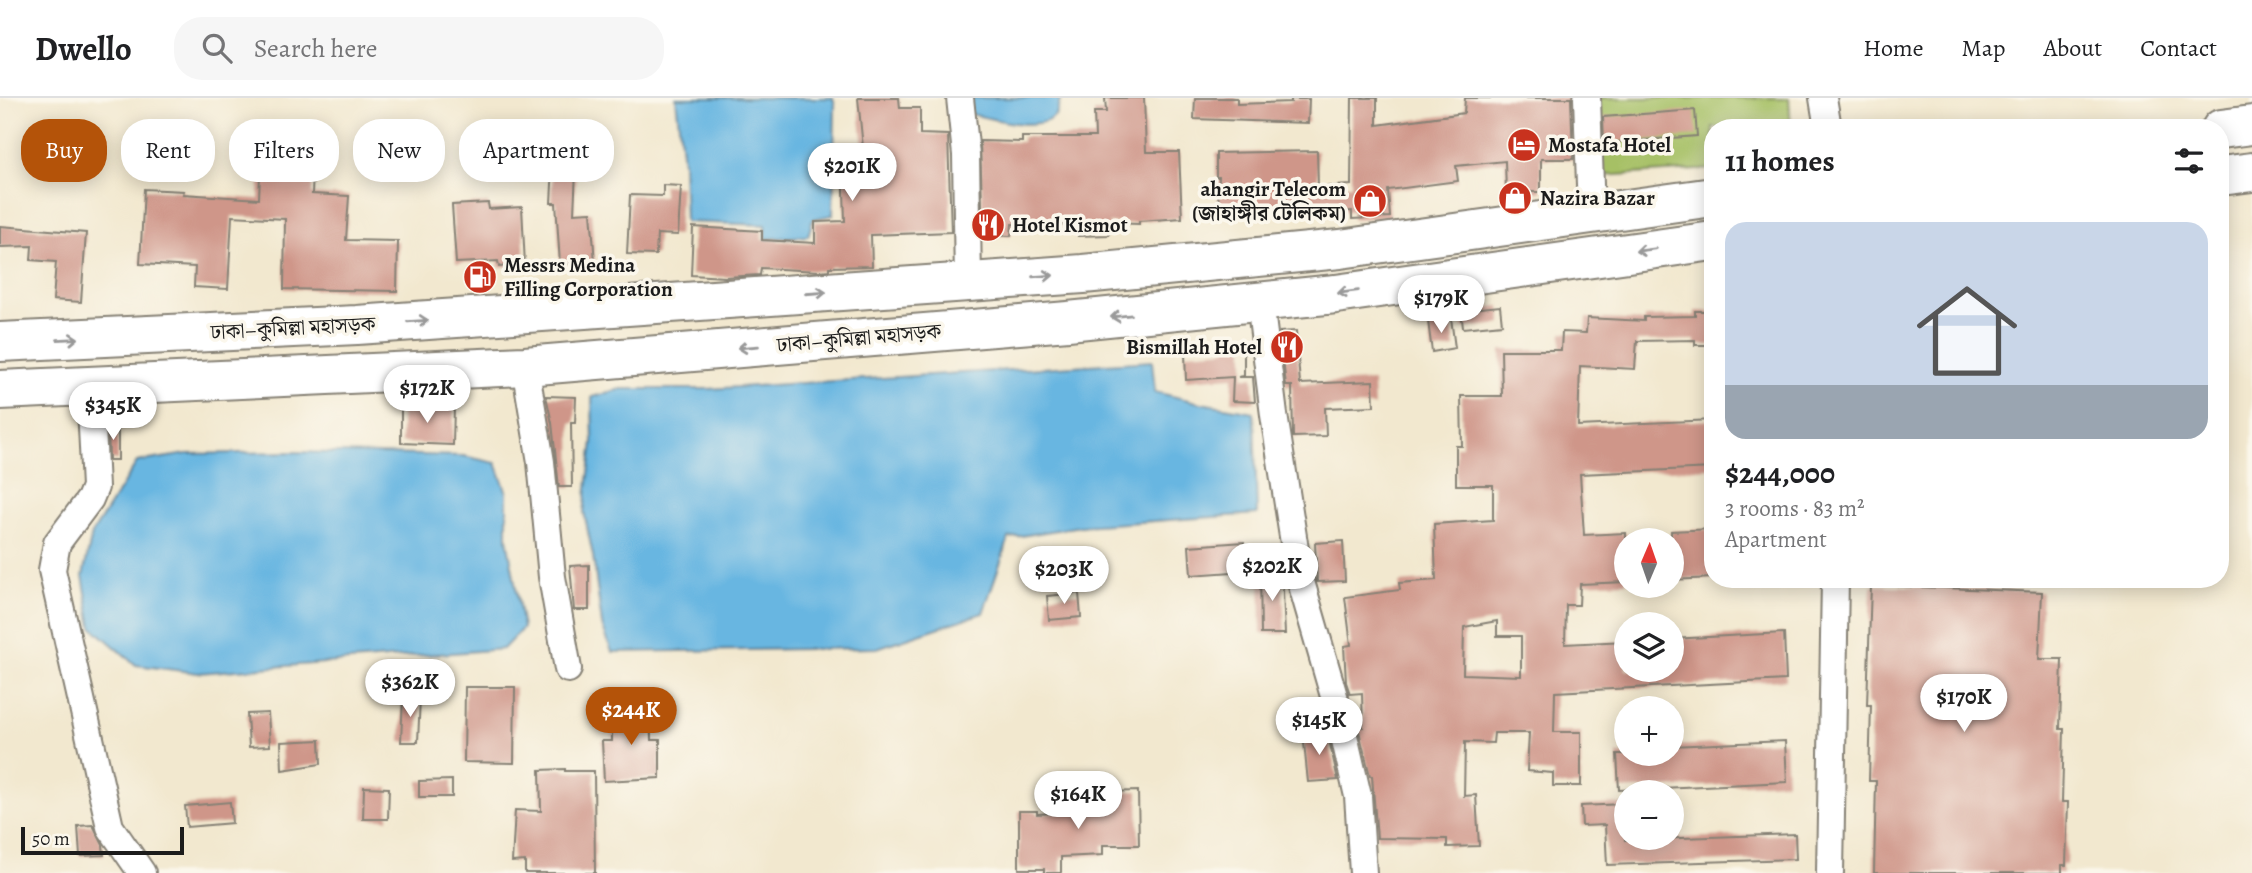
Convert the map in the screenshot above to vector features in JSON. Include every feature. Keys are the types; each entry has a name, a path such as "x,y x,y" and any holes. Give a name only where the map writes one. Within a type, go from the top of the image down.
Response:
{"highway":[{"path":"2229,128 2252,125"},
{"path":"2229,175 2252,172"},
{"name":"ঢাকা–কুমিল্লা মহাসড়ক","path":"0,342 357,325 1096,272 1340,248 1704,198"},
{"name":"ঢাকা–কুমিল্লা মহাসড়ক","path":"0,390 525,366 1068,321 1335,294 1704,242"},
{"path":"357,325 363,372"}],"street":[{"path":"960,98 966,155 968,282"},
{"path":"1587,98 1591,214"},
{"path":"1823,98 1826,119"},
{"path":"1260,302 1274,415 1299,575 1338,710 1358,796 1363,873"},
{"path":"525,366 541,462 552,577 568,669"},
{"path":"90,387 95,487 90,499 57,542 52,570 110,827 142,873"},
{"path":"1830,873 1835,588"}],"green space":[{"path":"1596,98 1789,98 1790,119 1704,119 1704,170 1601,176"}],"water":[{"path":"676,98 833,98 833,215 813,219 808,236 766,239 765,225 685,222 683,162"},
{"path":"969,98 1061,98 1056,114 1049,120 1027,124 970,114"},
{"path":"1152,361 1155,392 1254,412 1257,514 1081,526 1009,538 983,613 877,648 612,652 602,625 584,512 593,442 592,397 621,389 708,389"},
{"path":"293,452 464,456 496,463 507,493 507,538 523,628 503,649 198,673 136,665 92,627 83,576 92,534 137,462 187,454"}],"building":[{"path":"858,98 899,98 900,108 920,108 920,134 948,135 951,232 871,235 872,266 829,267 829,270 819,271 761,268 760,275 725,277 691,275 693,227 762,231 762,240 815,243 815,222 845,221 843,159 864,158"},
{"path":"1105,98 1144,98 1146,152 1179,152 1182,218 1139,221 1139,224 1109,223 1109,235 1078,236 1078,225 1012,224 1011,236 983,235 980,141 1022,142 1022,137 1095,137 1094,112 1106,112"},
{"path":"1195,98 1237,98 1237,104 1309,99 1308,123 1194,119"},
{"path":"1352,98 1377,98 1377,125 1464,113 1465,98 1571,98 1573,159 1541,159 1541,192 1506,192 1505,161 1456,166 1458,181 1388,190 1390,217 1352,219 1352,211 1294,214 1294,210 1218,211 1219,177 1216,177 1216,153 1317,151 1318,187 1351,185"},
{"path":"1695,110 1697,136 1604,143 1603,117"},
{"path":"260,182 313,182 312,194 349,196 346,240 398,241 397,291 284,289 285,219 232,216 228,289 194,287 195,267 140,264 144,189 259,199"},
{"path":"552,182 575,182 574,213 591,212 595,262 560,264 556,203 551,203"},
{"path":"663,185 681,186 678,235 657,234 656,255 627,254 630,195 663,196"},
{"path":"488,203 489,209 522,207 525,265 499,267 498,261 456,263 452,205"},
{"path":"0,226 86,233 81,302 53,300 56,262 31,260 32,246 0,247"},
{"path":"1500,306 1502,324 1463,328 1461,310"},
{"path":"1695,311 1704,311 1704,345 1695,345 1695,340 1637,341 1635,369 1580,366 1578,426 1704,420 1704,468 1580,474 1584,535 1614,534 1614,583 1580,584 1579,605 1566,605 1565,644 1614,642 1614,682 1684,682 1684,638 1784,633 1786,680 1555,692 1554,732 1581,732 1581,786 1553,786 1553,773 1527,771 1529,733 1494,733 1493,743 1465,742 1464,796 1476,795 1479,846 1447,847 1447,839 1377,838 1372,776 1358,727 1363,727 1362,693 1350,694 1346,682 1344,646 1351,645 1345,597 1400,590 1399,583 1436,580 1434,524 1493,520 1493,485 1456,485 1456,446 1462,446 1461,396 1502,396 1501,350 1561,350 1562,332 1586,333 1587,318 1644,321 1644,317 1695,316","holes":["1497,621 1497,636 1521,636 1521,676 1463,674 1464,627"]},
{"path":"1451,318 1455,348 1432,352 1428,321"},
{"path":"1296,331 1300,384 1373,381 1374,406 1325,408 1326,436 1293,437 1292,386 1286,386 1280,332"},
{"path":"1226,346 1244,347 1244,376 1238,377 1253,377 1255,402 1232,401 1233,377 1186,380 1185,353 1226,350"},
{"path":"546,396 576,397 575,423 571,423 572,487 559,487 552,423"},
{"path":"401,405 454,406 453,445 401,443"},
{"path":"108,425 118,425 118,460 109,460"},
{"path":"1704,529 1704,578 1684,579 1684,530"},
{"path":"1343,541 1345,581 1317,582 1315,543"},
{"path":"1244,542 1246,571 1191,575 1189,546"},
{"path":"589,565 589,610 574,610 570,566"},
{"path":"1260,571 1282,571 1285,634 1261,634"},
{"path":"1871,588 2042,592 2039,659 2062,659 2062,802 2068,802 2066,865 2062,865 2062,873 1874,873 1876,781 1869,781 1871,705 1867,705"},
{"path":"1079,593 1081,617 1049,620 1047,596"},
{"path":"465,687 515,687 514,763 464,762"},
{"path":"403,696 420,697 418,742 401,742"},
{"path":"650,707 651,740 660,740 660,778 604,781 602,741 612,741 612,708"},
{"path":"268,713 270,746 249,747 247,714"},
{"path":"1327,731 1338,780 1308,782 1303,733"},
{"path":"320,740 321,764 282,770 281,742"},
{"path":"1785,741 1787,782 1684,787 1684,780 1618,780 1618,766 1684,766 1684,745"},
{"path":"540,770 594,771 595,873 525,873 525,861 512,862 515,810 541,811"},
{"path":"452,780 452,797 419,797 419,781"},
{"path":"364,787 389,788 388,819 363,819"},
{"path":"1138,791 1139,845 1103,845 1103,855 1061,857 1061,873 1044,873 1044,869 1019,869 1019,811 1037,811 1037,814 1075,812 1074,805 1106,802 1105,792"},
{"path":"230,802 232,823 187,827 185,806"},
{"path":"1614,804 1614,850 1684,850 1684,838 1795,834 1796,859 1607,865 1605,825 1582,826 1581,806"},
{"path":"93,825 103,845 104,855 80,856 78,826"}],"place":[{"name":"Mostafa Hotel","path":"1524,145"},
{"name":"Nazira Bazar","path":"1515,198"},
{"name":"ahangir Telecom (জাহাঙ্গীর টেলিকম)","path":"1370,201"},
{"name":"Hotel Kismot","path":"988,225"},
{"name":"Messrs Medina Filling Corporation","path":"480,277"},
{"name":"Bismillah Hotel","path":"1287,347"}]}
